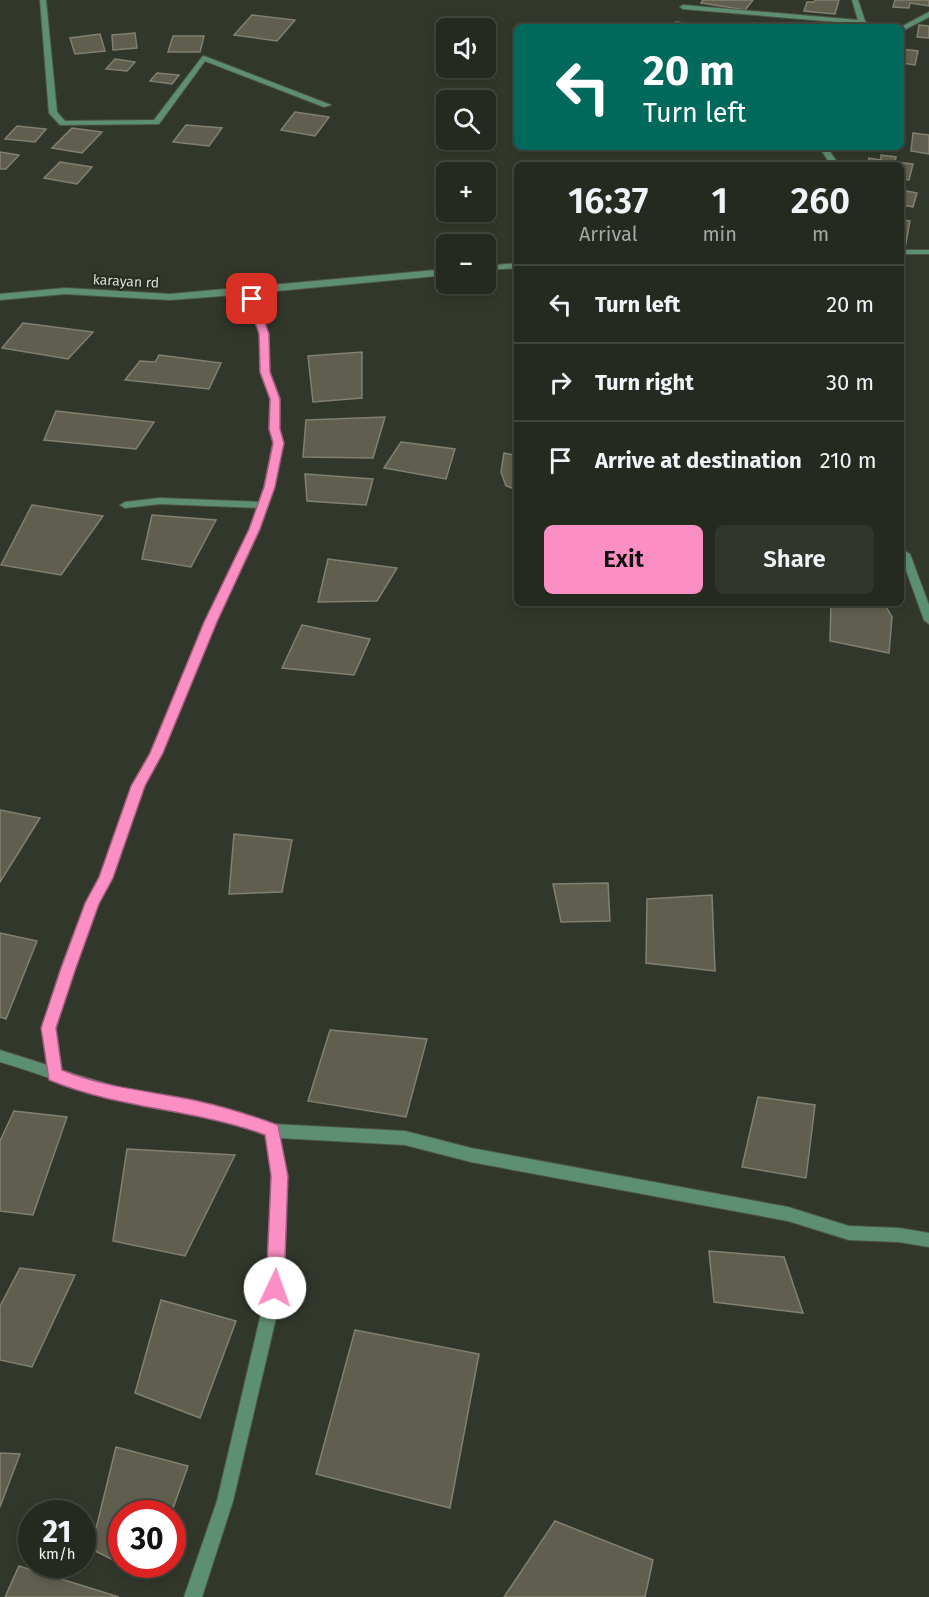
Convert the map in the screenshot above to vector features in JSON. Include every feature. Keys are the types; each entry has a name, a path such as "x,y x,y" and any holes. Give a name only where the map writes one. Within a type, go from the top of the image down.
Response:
{"street":[{"path":"43,0 53,113 63,123 156,122 204,58 327,105"},
{"path":"855,0 862,22"},
{"path":"683,7 866,24"},
{"path":"904,28 929,14"},
{"path":"904,252 929,252"},
{"path":"496,267 514,265"},
{"name":"karayan rd","path":"0,297 65,291 170,297 252,295 436,273"},
{"path":"55,1075 49,1028 64,979 92,903 106,878 138,786 156,753 211,622 255,529 269,487 278,443 274,429 275,399 265,372 264,334 252,295"},
{"path":"125,506 160,501 262,505"},
{"path":"905,554 929,620"},
{"path":"0,1056 30,1064 77,1084 127,1096 197,1108 242,1119 272,1131 405,1138 471,1155 788,1214 849,1233 899,1235 929,1240"},
{"path":"194,1597 225,1501 275,1288 279,1176 272,1131"}],"building":[{"path":"703,0 753,0 745,10 701,3"},
{"path":"839,0 835,14 804,11 807,2"},
{"path":"895,0 929,0 929,6 910,3 909,8 893,7"},
{"path":"252,15 295,20 277,41 234,35"},
{"path":"919,25 929,26 929,38 917,37"},
{"path":"135,33 137,48 113,50 112,35"},
{"path":"100,34 105,51 75,54 70,38"},
{"path":"173,36 204,36 200,52 168,52"},
{"path":"904,49 918,51 915,65 904,63"},
{"path":"115,59 135,62 127,71 106,69"},
{"path":"157,73 179,75 172,84 150,81"},
{"path":"295,112 329,117 315,136 281,130"},
{"path":"186,125 222,128 209,146 173,142"},
{"path":"17,126 46,129 35,142 5,139"},
{"path":"72,128 102,132 82,153 52,148"},
{"path":"913,133 929,135 929,154 911,151"},
{"path":"0,152 19,155 6,169 0,169"},
{"path":"881,155 896,157 895,162 868,162 869,158 881,160"},
{"path":"60,162 92,167 77,184 44,178"},
{"path":"904,163 913,164 909,180 904,179"},
{"path":"904,190 917,193 913,207 904,205"},
{"path":"904,220 910,221 904,248"},
{"path":"23,323 93,332 68,359 2,348"},
{"path":"362,352 362,398 313,402 308,356"},
{"path":"159,355 221,363 209,389 125,380 140,361 155,362"},
{"path":"56,411 154,422 136,449 44,440"},
{"path":"385,417 373,458 303,457 306,420"},
{"path":"401,442 455,449 446,479 384,468"},
{"path":"504,453 514,455 514,489 506,486 501,472"},
{"path":"305,474 373,479 366,505 307,501"},
{"path":"32,505 103,516 61,575 1,565"},
{"path":"152,515 216,520 191,567 142,559"},
{"path":"328,559 397,568 377,601 318,602"},
{"path":"831,606 886,606 892,617 889,653 830,641"},
{"path":"302,625 370,639 354,675 282,668"},
{"path":"0,810 40,818 0,882"},
{"path":"234,834 292,840 282,892 229,894"},
{"path":"608,883 610,921 561,922 553,884"},
{"path":"712,895 715,971 646,963 647,899"},
{"path":"0,933 37,941 6,1019 0,1017"},
{"path":"330,1030 427,1039 406,1117 308,1101"},
{"path":"758,1097 815,1105 806,1178 742,1167"},
{"path":"14,1111 67,1117 33,1215 0,1211 0,1141"},
{"path":"127,1149 235,1155 185,1256 113,1241"},
{"path":"709,1251 784,1257 803,1313 714,1302"},
{"path":"20,1268 75,1275 32,1367 0,1360 0,1306"},
{"path":"161,1300 236,1321 200,1418 135,1393"},
{"path":"355,1330 479,1354 450,1508 316,1474"},
{"path":"116,1447 188,1466 176,1500 108,1500 108,1557 96,1551 96,1529"},
{"path":"0,1453 20,1454 0,1507"},
{"path":"555,1521 653,1560 645,1597 504,1597"},
{"path":"18,1568 18,1578 58,1578 119,1597 5,1597"}],"route":[{"path":"252,299 264,334 265,372 275,399 274,429 278,443 269,487 255,529 242,551 234,575 171,713 156,753 138,786 106,878 92,903 68,968 49,1028 55,1075 77,1084 127,1096 197,1108 242,1119 272,1131 279,1176 275,1288"}]}
